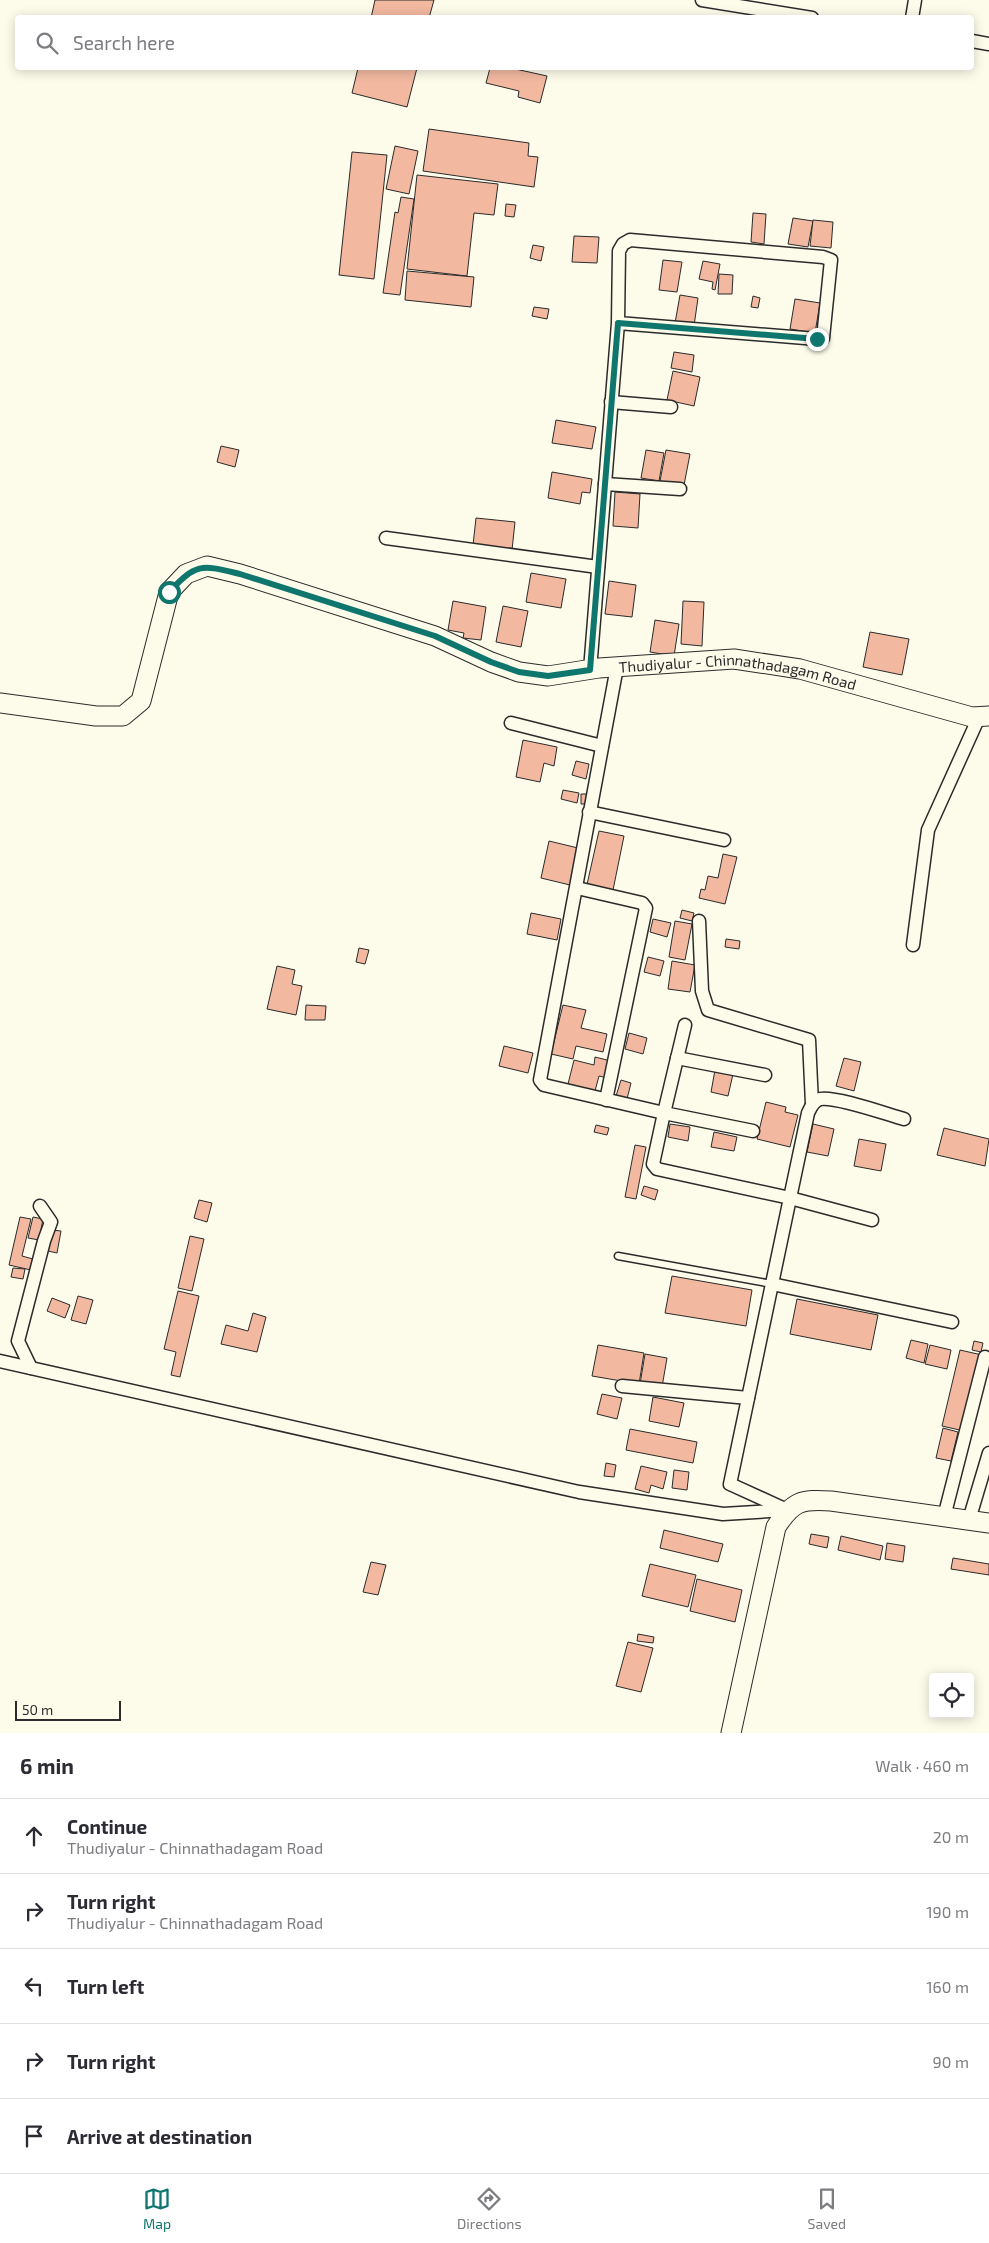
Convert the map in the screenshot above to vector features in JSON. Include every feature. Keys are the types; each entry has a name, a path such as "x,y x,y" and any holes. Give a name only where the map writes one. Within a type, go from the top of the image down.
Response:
{"main road":[{"name":"Thudiyalur - Chinnathadagam Road","path":"0,703 96,716 123,716 141,701 169,592 186,574 207,566 240,574 435,636 491,662 519,672 548,676 617,667 734,659 800,669 972,717 984,716"},
{"path":"731,1733 776,1527 787,1510 808,1500 831,1501 989,1523"}],"street":[{"path":"702,0 794,15"},
{"path":"912,15 915,0"},
{"path":"974,41 989,44"},
{"path":"590,670 618,323 620,251 623,244 630,240 823,256 831,260 823,338 618,323"},
{"path":"611,402 670,407"},
{"path":"605,484 680,489"},
{"path":"386,538 598,567"},
{"path":"617,667 540,1080 544,1085 606,1100 753,1131"},
{"path":"913,945 928,830 984,716"},
{"path":"511,723 602,746"},
{"path":"589,812 724,840"},
{"path":"576,888 642,903 646,908 606,1100"},
{"path":"699,920 702,990 708,1010 809,1040 812,1104 798,1152 730,1484 787,1510"},
{"path":"685,1025 664,1113 653,1164 654,1168 790,1198 872,1220"},
{"path":"677,1058 764,1075"},
{"path":"812,1104 820,1099 835,1100 904,1119"},
{"path":"31,1368 18,1340 44,1241 51,1222 40,1206"},
{"path":"772,1284 952,1322"},
{"path":"944,1517 986,1357"},
{"path":"0,1360 579,1492 723,1514 787,1510"},
{"path":"622,1386 748,1398"},
{"path":"969,1520 989,1453"}],"lane":[{"path":"618,1256 772,1284"}],"building":[{"path":"375,0 434,0 430,15 372,15"},
{"path":"358,70 416,70 407,107 352,93"},
{"path":"489,70 520,70 547,76 540,103 518,97 519,91 486,83"},
{"path":"429,129 529,143 528,156 538,157 534,187 423,171"},
{"path":"395,146 418,151 409,194 386,189"},
{"path":"352,152 387,155 374,279 339,275"},
{"path":"417,175 498,184 494,215 474,213 467,276 407,269"},
{"path":"401,197 414,199 400,295 383,293 395,212 398,213"},
{"path":"506,204 516,205 514,217 505,216"},
{"path":"753,213 766,214 764,244 751,242"},
{"path":"793,218 813,221 808,247 788,244"},
{"path":"813,220 833,222 831,248 810,246"},
{"path":"574,236 599,237 597,263 572,262"},
{"path":"533,245 544,247 541,261 530,258"},
{"path":"663,260 682,262 677,292 659,290"},
{"path":"703,261 720,264 715,290 712,289 713,282 699,279"},
{"path":"407,271 474,277 471,307 405,300"},
{"path":"719,274 733,275 732,294 718,294"},
{"path":"680,295 698,298 694,326 675,323"},
{"path":"753,296 760,298 758,308 751,307"},
{"path":"795,299 820,303 815,333 790,329"},
{"path":"534,307 549,309 547,319 532,316"},
{"path":"674,352 694,355 692,372 671,368"},
{"path":"673,371 700,377 694,406 667,400"},
{"path":"556,420 596,427 592,449 552,443"},
{"path":"221,446 239,450 235,467 217,462"},
{"path":"646,450 664,453 659,481 641,478"},
{"path":"666,450 690,454 684,485 660,481"},
{"path":"552,472 592,479 590,493 582,492 580,504 548,498"},
{"path":"615,492 640,494 638,528 613,526"},
{"path":"476,518 515,522 512,550 473,545"},
{"path":"531,573 566,579 561,608 526,602"},
{"path":"609,581 636,585 632,617 605,614"},
{"path":"453,601 486,607 481,640 463,638 464,633 448,630"},
{"path":"683,601 704,602 702,646 681,644"},
{"path":"503,606 528,611 521,647 496,642"},
{"path":"655,620 679,624 674,656 650,652"},
{"path":"870,632 909,639 902,675 863,667"},
{"path":"523,740 557,747 554,766 544,763 540,782 516,777"},
{"path":"576,761 589,764 586,779 572,775"},
{"path":"563,790 579,793 577,803 561,799"},
{"path":"581,794 591,794 590,804 581,804"},
{"path":"599,831 624,836 612,895 586,889"},
{"path":"549,841 578,848 570,885 541,878"},
{"path":"723,854 737,857 725,904 699,898 701,889 705,890 708,876 718,878"},
{"path":"682,910 694,913 692,921 680,918"},
{"path":"531,913 561,919 557,940 527,934"},
{"path":"653,919 671,923 667,937 650,932"},
{"path":"675,921 692,924 685,960 669,957"},
{"path":"726,939 740,941 739,949 725,947"},
{"path":"359,948 369,950 365,964 356,962"},
{"path":"648,957 664,961 660,976 644,972"},
{"path":"672,961 695,965 690,992 668,989"},
{"path":"277,966 295,970 292,984 302,986 296,1015 267,1009"},
{"path":"306,1005 326,1006 325,1020 305,1020"},
{"path":"563,1005 586,1010 581,1028 607,1034 603,1052 576,1046 573,1059 551,1054"},
{"path":"629,1033 647,1038 643,1054 625,1049"},
{"path":"504,1046 533,1053 528,1073 499,1066"},
{"path":"595,1057 611,1061 607,1078 599,1076 595,1091 568,1084 574,1060 594,1065"},
{"path":"844,1058 861,1062 854,1091 836,1086"},
{"path":"715,1070 733,1074 728,1096 711,1092"},
{"path":"621,1080 631,1083 627,1099 616,1096"},
{"path":"766,1102 786,1107 785,1112 798,1115 790,1147 757,1139"},
{"path":"670,1124 690,1127 688,1141 668,1137"},
{"path":"813,1124 834,1129 828,1156 807,1152"},
{"path":"596,1125 609,1128 607,1135 594,1132"},
{"path":"944,1128 989,1139 985,1166 937,1155"},
{"path":"714,1132 737,1137 734,1151 711,1147"},
{"path":"859,1139 886,1144 881,1171 854,1166"},
{"path":"635,1145 646,1147 636,1199 625,1197"},
{"path":"644,1186 658,1190 655,1200 641,1195"},
{"path":"199,1200 212,1203 207,1222 194,1218"},
{"path":"20,1217 31,1219 22,1256 33,1259 31,1270 9,1265"},
{"path":"33,1217 43,1219 39,1240 28,1238"},
{"path":"52,1230 61,1231 57,1253 48,1251"},
{"path":"190,1236 204,1239 192,1291 178,1288"},
{"path":"13,1268 25,1269 23,1279 11,1277"},
{"path":"672,1276 752,1290 746,1326 665,1313"},
{"path":"178,1291 199,1296 180,1377 171,1375 176,1352 164,1349"},
{"path":"78,1296 93,1300 86,1324 71,1320"},
{"path":"52,1298 70,1305 65,1318 47,1311"},
{"path":"797,1299 878,1315 871,1350 790,1334"},
{"path":"253,1313 266,1317 257,1352 221,1344 226,1325 248,1331"},
{"path":"911,1340 928,1344 924,1363 906,1358"},
{"path":"974,1341 983,1343 981,1352 972,1350"},
{"path":"598,1345 644,1353 639,1384 592,1376"},
{"path":"930,1345 951,1350 947,1369 925,1364"},
{"path":"960,1350 982,1355 964,1431 942,1426"},
{"path":"645,1354 667,1358 662,1387 640,1384"},
{"path":"602,1394 622,1398 617,1419 597,1414"},
{"path":"653,1397 684,1403 679,1427 649,1421"},
{"path":"943,1428 958,1432 951,1461 936,1458"},
{"path":"630,1429 697,1442 693,1463 626,1450"},
{"path":"606,1463 616,1465 614,1477 604,1476"},
{"path":"641,1466 667,1472 663,1489 651,1485 649,1493 635,1489"},
{"path":"674,1470 689,1472 687,1490 672,1488"},
{"path":"664,1530 723,1544 718,1562 660,1548"},
{"path":"811,1534 829,1537 827,1548 809,1544"},
{"path":"841,1536 883,1546 880,1560 838,1550"},
{"path":"887,1543 905,1546 903,1562 885,1559"},
{"path":"953,1558 989,1564 989,1575 951,1569"},
{"path":"371,1562 386,1565 378,1595 363,1592"},
{"path":"650,1564 696,1575 688,1607 642,1596"},
{"path":"697,1579 742,1590 735,1622 690,1611"},
{"path":"638,1634 654,1637 653,1643 637,1641"},
{"path":"628,1642 653,1648 641,1692 616,1686"}],"route":[{"path":"169,592 186,574 207,566 240,574 435,636 491,662 519,672 548,676 590,670 618,323 817,339"}]}
